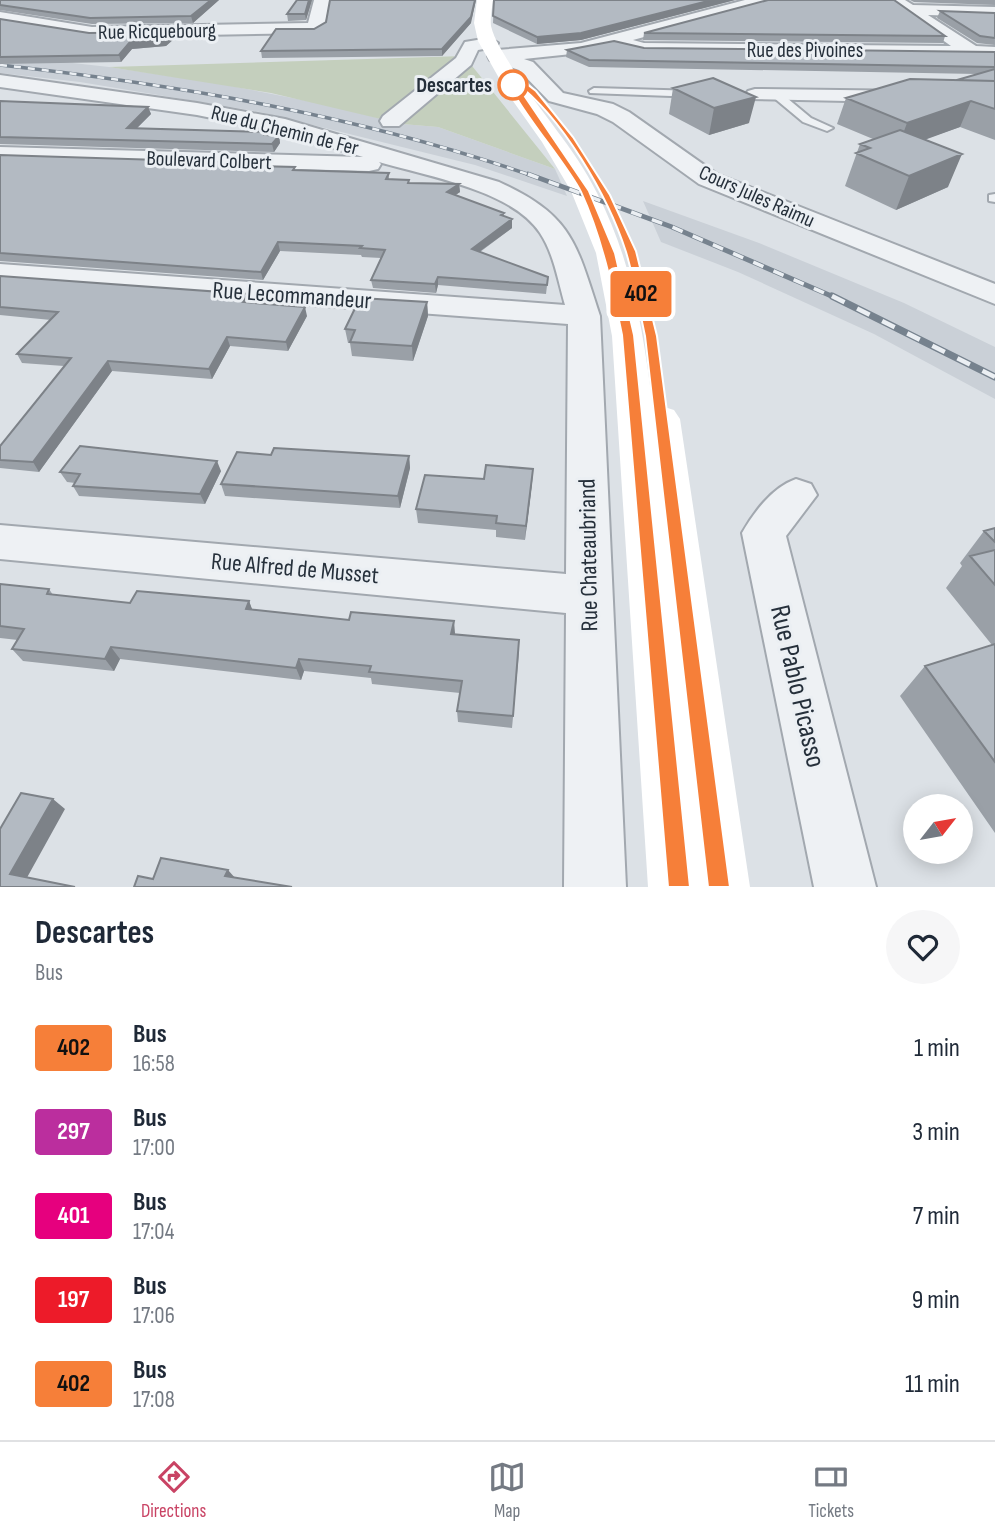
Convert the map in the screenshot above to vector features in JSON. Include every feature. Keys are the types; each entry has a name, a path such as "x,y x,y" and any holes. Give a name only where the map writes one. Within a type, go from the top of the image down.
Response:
{"street":[{"name":"Rue Ricquebourg","path":"0,17 79,31 315,28 322,0"},
{"path":"485,0 482,23 505,69 584,191 610,253 628,335 679,887"},
{"path":"505,69 764,0"},
{"path":"894,0 995,66"},
{"path":"910,10 995,12"},
{"path":"79,31 85,12"},
{"name":"Rue des Pivoines","path":"616,40 643,48 995,52"},
{"path":"391,121 464,61 471,46 534,92 570,138 605,195 631,251 651,336 719,887"},
{"name":"Cours Jules Raimu","path":"505,69 526,66 556,97 605,109 621,117 708,179 995,295"},
{"name":"Rue du Chemin de Fer","path":"0,80 260,121 490,187 516,198 543,217 554,229"},
{"path":"750,95 995,98"},
{"name":"Boulevard Colbert","path":"0,154 417,164"},
{"name":"Rue Chateaubriand","path":"554,229 584,316 595,887"},
{"name":"Rue Lecommandeur","path":"0,273 584,316"},
{"name":"Rue Pablo Picasso","path":"796,495 764,533 845,887"},
{"name":"Rue Alfred de Musset","path":"0,542 552,591 589,598"}],"lane":[{"path":"594,92 710,94"},
{"path":"776,95 807,120 827,128"}],"shaded area":[{"path":"0,55 109,67 216,83 323,104 402,124 438,127 555,169 567,196 475,165 260,112 80,82 0,73"},
{"path":"643,201 759,243 904,303 995,347 995,399 874,334 738,272 661,242"}],"green space":[{"path":"464,56 555,169 438,127 402,124 271,93 109,67"}],"building":[{"path":"0,0 211,0 191,16 90,18 0,5"},
{"path":"297,0 309,0 305,14 287,14"},
{"path":"330,0 475,0 471,17 442,49 261,51 276,29 314,29 326,22"},
{"path":"494,0 712,0 581,33 537,37 493,16"},
{"path":"768,0 894,0 945,36 644,33"},
{"path":"940,11 995,13 995,38 980,36"},
{"path":"0,19 89,33 173,32 164,40 130,42 119,55 0,57"},
{"path":"614,41 644,48 995,52 995,67 589,60 567,50"},
{"path":"995,69 995,81 957,80"},
{"path":"713,78 756,97 714,108 673,88"},
{"path":"910,79 995,81 995,109 971,101 907,123 846,98"},
{"path":"0,101 148,107 127,128 268,132 265,135 279,136 272,144 0,137"},
{"path":"900,130 962,154 909,176 856,153 870,148 860,144"},
{"path":"0,155 259,163 257,166 295,167 293,170 389,173 386,179 409,180 408,183 459,184 447,192 504,213 501,215 512,219 472,249 548,277 547,285 438,277 435,284 371,280 385,250 360,248 362,246 278,242 261,272 0,253"},
{"path":"0,276 248,294 243,302 305,307 286,342 227,337 209,369 108,361 33,462 0,460 0,446 71,358 17,354 58,312 0,307"},
{"path":"360,298 427,302 412,346 350,342 355,330 345,329"},
{"path":"80,446 217,461 200,494 73,486 80,474 60,472"},
{"path":"274,448 409,456 398,496 221,484 237,452 271,455"},
{"path":"486,465 533,469 526,526 496,523 497,516 416,509 425,475 484,479"},
{"path":"995,528 995,542 984,531"},
{"path":"995,550 995,585 970,556"},
{"path":"0,584 49,589 47,594 130,603 137,591 249,601 246,609 349,620 351,612 454,621 451,634 519,640 513,716 457,711 462,681 369,672 371,666 299,659 296,668 111,647 105,659 12,649 24,629 0,626"},
{"path":"995,644 995,762 925,666"},
{"path":"21,793 53,799 10,874 75,887 0,887 0,829"},
{"path":"161,858 228,870 225,876 292,887 134,887 138,876 153,879"}],"railway":[{"path":"0,65 135,82 270,106 402,136 533,176"},
{"path":"528,174 672,227 836,298"},
{"path":"832,296 995,377"}],"bus line":[{"name":"402","path":"679,887 628,335 610,253 584,191 553,141 518,94 508,72 534,92 570,138 605,195 631,251 651,336 719,887"}],"place":[{"name":"Descartes","path":"513,85"}]}
